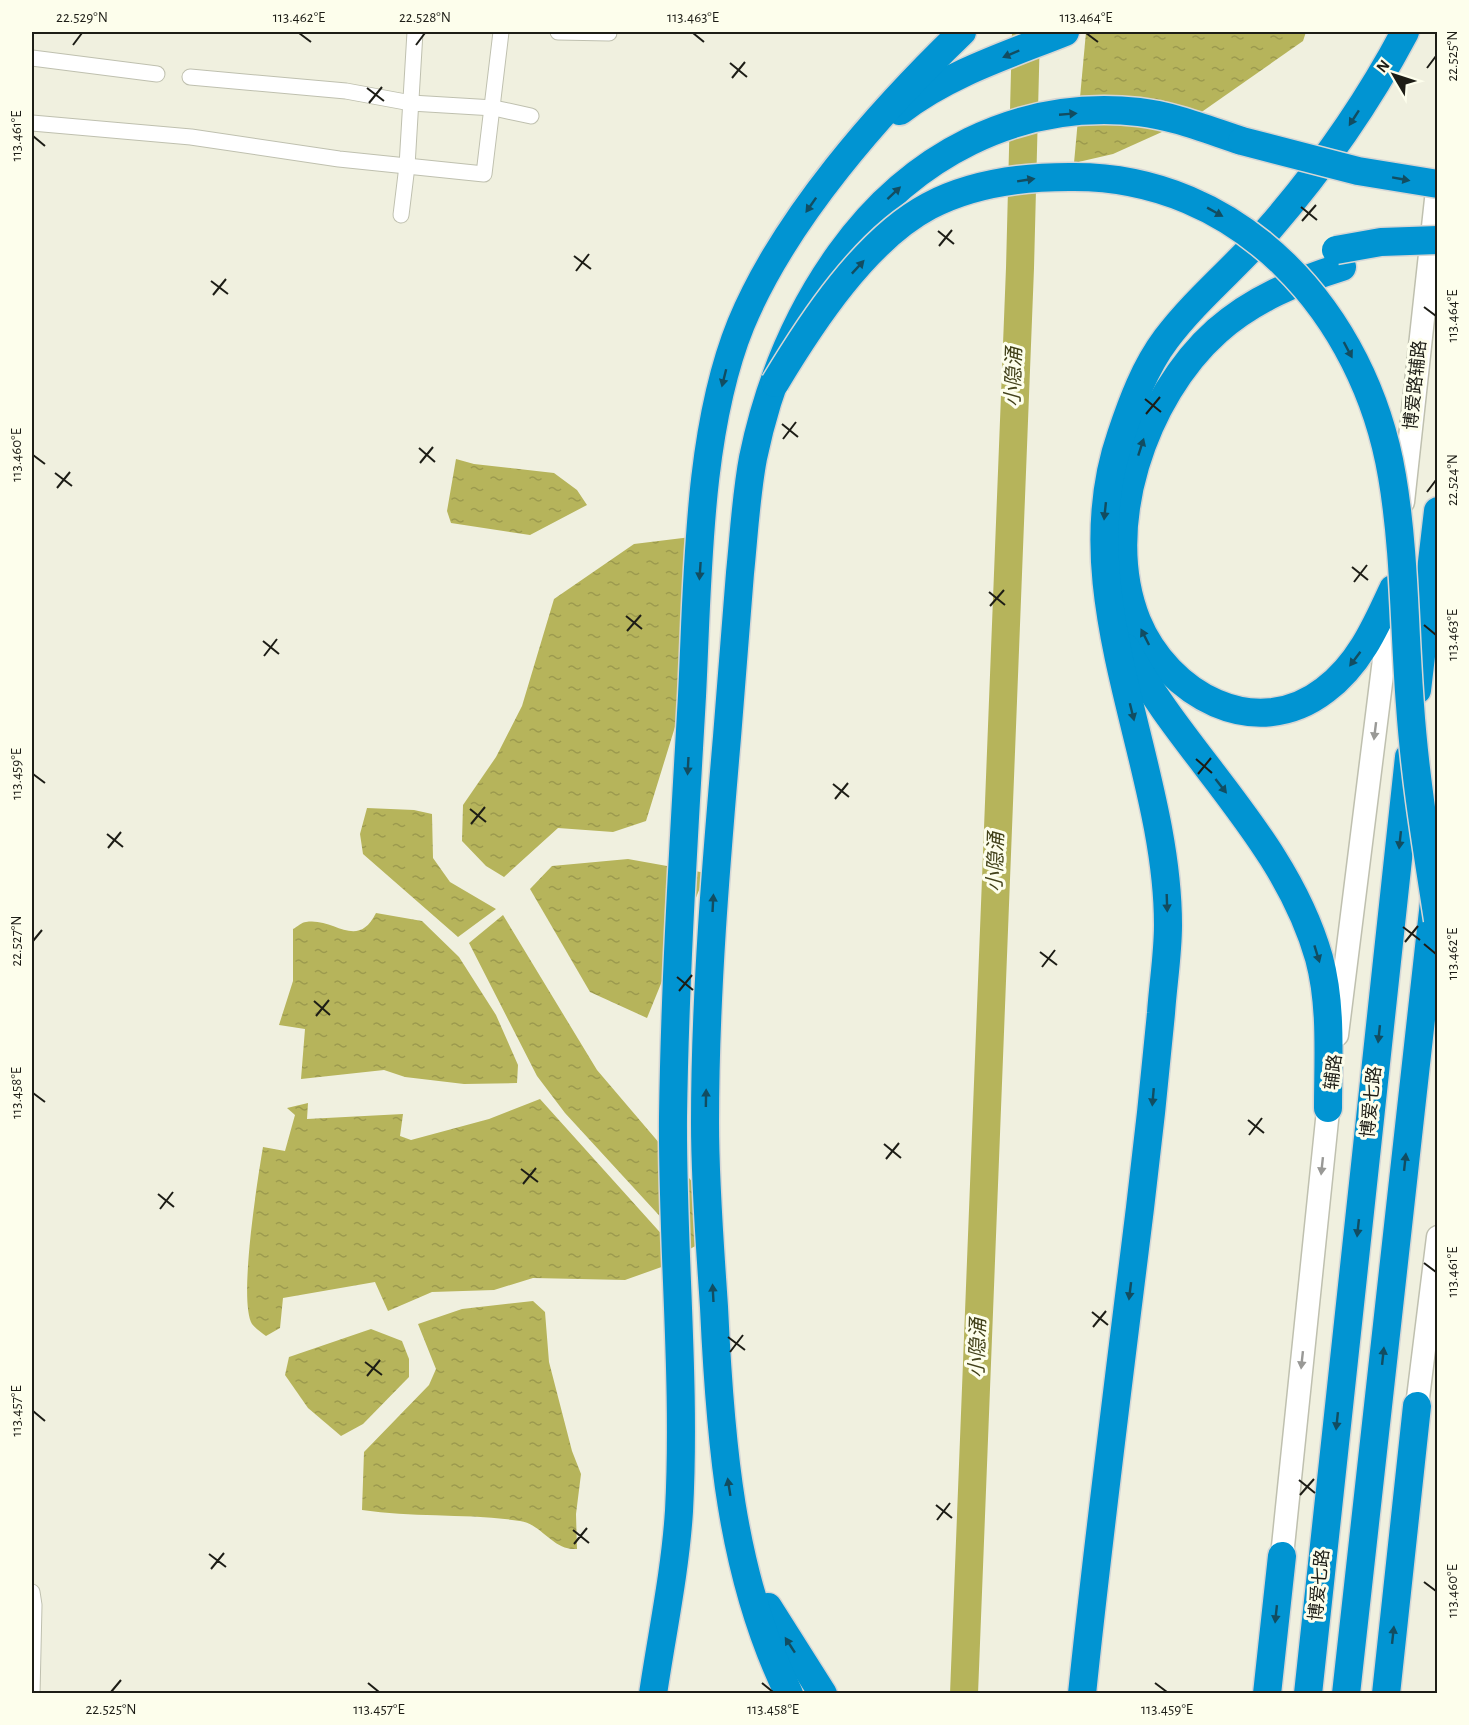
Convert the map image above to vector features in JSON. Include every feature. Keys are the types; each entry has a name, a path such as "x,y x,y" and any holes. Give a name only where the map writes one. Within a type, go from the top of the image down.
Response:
{"highway":[{"path":"653,1694 669,1599 679,1513 674,1188 675,1048 680,899 708,457 725,374 740,328 761,281 846,158 911,83 962,32"},
{"path":"846,158 882,124 925,94 1065,32"},
{"path":"1082,1694 1152,1113 1168,928 1166,879 1155,802 1132,713 1111,613 1103,533 1113,462 1145,373 1166,339 1266,232 1318,170 1352,122 1405,32"},
{"path":"789,1694 759,1623 739,1545 727,1472 715,1341 706,1193 707,1040 713,900 747,502 753,459 775,383 795,328 812,296 840,253 874,212 909,178 965,141 1036,118 1065,114 1141,112 1175,120 1298,158 1358,171 1437,183"},
{"path":"775,383 828,301 859,266 894,232 927,207 955,195 991,185 1037,178 1107,179 1172,192 1200,203 1252,235 1302,283 1340,336 1359,371 1385,446 1392,475 1402,568 1417,780 1437,920"},
{"path":"1393,590 1365,645 1347,670 1325,691 1303,703 1276,711 1250,712 1224,707 1201,697 1181,683 1164,666 1151,648 1137,621 1126,575 1124,535 1135,466 1158,406 1193,356 1218,331 1271,294 1339,259 1381,242 1437,240"},
{"path":"1129,414 1163,362 1205,318 1263,278 1299,262 1339,259 1437,258"},
{"name":"博爱七路","path":"1308,1694 1437,511"},
{"path":"1111,613 1124,644 1145,682 1261,840 1279,868 1302,913 1319,959 1328,1007 1328,1108"},
{"path":"1437,664 1437,682"},
{"path":"1346,1694 1437,866"},
{"path":"1360,1560 1418,1406"},
{"path":"1386,1694 1418,1406"},
{"path":"739,1545 772,1614 823,1694"},
{"path":"1282,1556 1312,1644"},
{"path":"1267,1694 1282,1556"},
{"path":"647,1694 659,1656"}],"street":[{"path":"401,215 407,166 415,32"},
{"path":"32,123 191,137 484,174 494,108 501,32"},
{"path":"558,32 609,33"},
{"path":"32,58 157,74"},
{"path":"190,77 346,91 411,102 494,108 531,116"},
{"name":"博爱路辅路","path":"1393,590 1437,183"},
{"name":"辅路","path":"1282,1556 1328,1108 1393,590"},
{"path":"1418,1406 1437,1237"},
{"path":"32,1592 34,1605 32,1694"}],"water":[{"path":"1086,32 1306,32 1303,41 1193,118 1113,154 1074,163"},
{"path":"456,459 474,464 554,473 577,490 587,505 530,535 451,523 447,511"},
{"path":"691,537 691,675 646,821 613,832 558,828 504,877 486,866 462,841 463,805 496,757 522,706 554,599 634,544"},
{"path":"367,808 414,810 432,814 433,858 450,882 496,909 458,937 363,854 360,834"},
{"path":"628,859 706,873 647,1018 590,992 530,889 552,866"},
{"path":"376,913 422,921 459,957 496,1015 518,1065 517,1083 464,1084 405,1077 384,1070 301,1079 305,1029 279,1025 293,981 293,929 304,922 316,922 344,930 361,930 369,924"},
{"path":"503,915 597,1070 718,1212 724,1230 690,1249 565,1113 537,1076 469,943"},
{"path":"540,1099 684,1259 625,1280 533,1278 494,1290 432,1292 388,1311 375,1282 283,1298 280,1328 266,1336 252,1324 248,1311 248,1266 263,1147 285,1151 295,1115 287,1108 308,1103 307,1119 403,1114 400,1136 411,1140 489,1119"},
{"path":"533,1301 545,1312 549,1362 572,1451 581,1474 576,1514 577,1549 561,1546 535,1527 520,1521 362,1510 364,1452 429,1385 436,1369 418,1324 462,1309"},
{"path":"371,1329 402,1341 409,1359 409,1377 363,1424 341,1436 308,1408 285,1375 289,1357"}],"waterway":[{"name":"小隐涌","path":"964,1694 1020,268 1026,32"}]}
